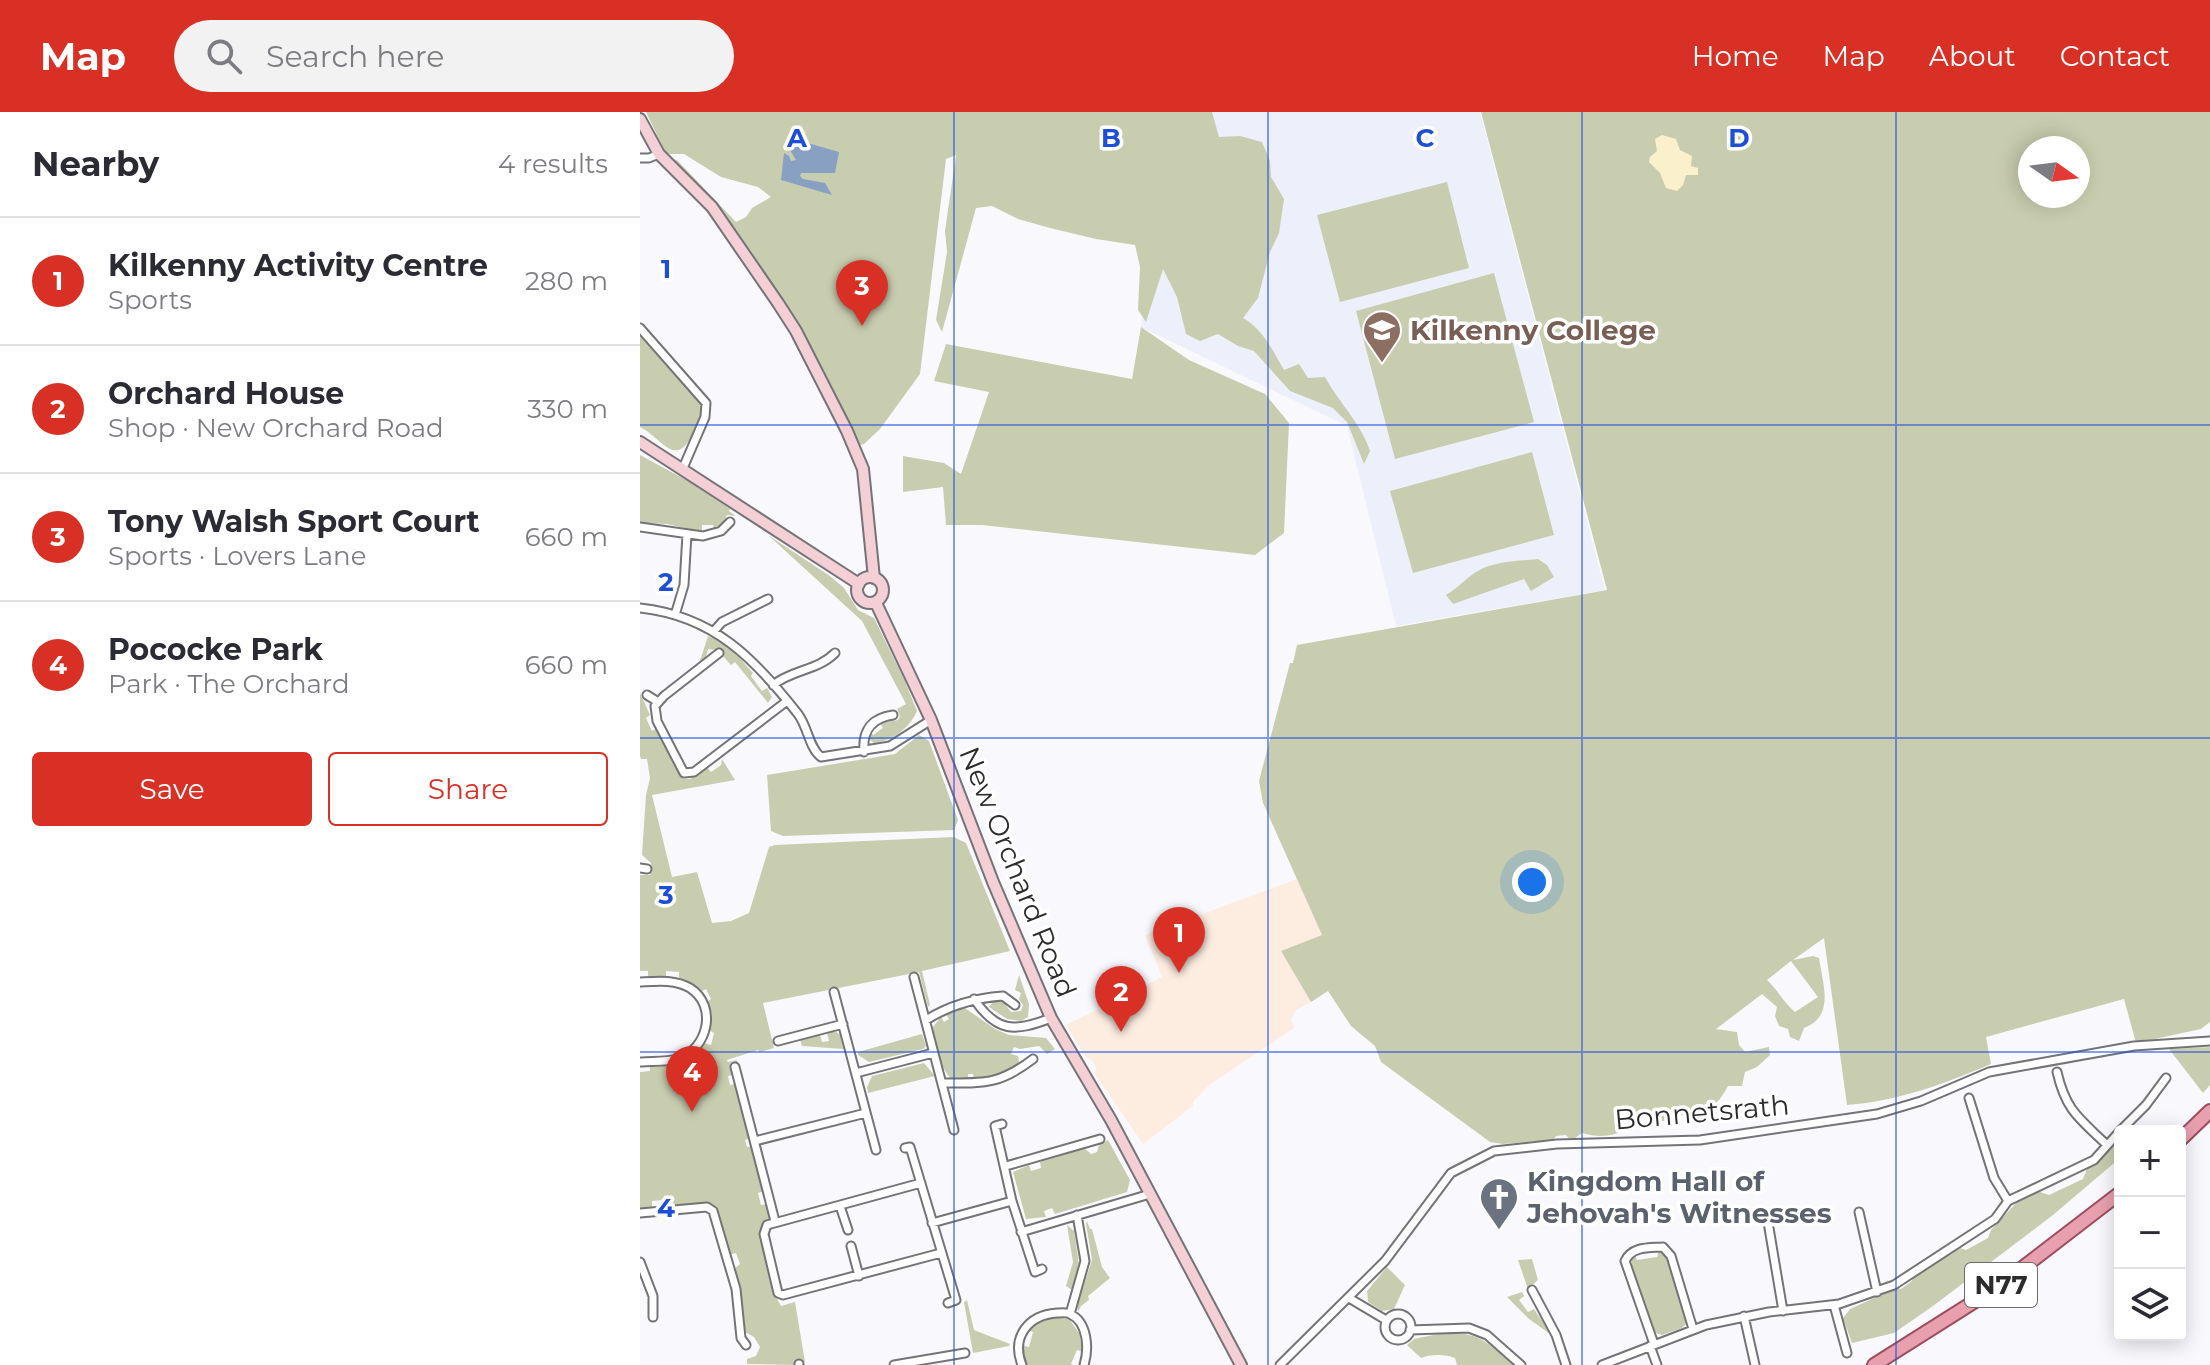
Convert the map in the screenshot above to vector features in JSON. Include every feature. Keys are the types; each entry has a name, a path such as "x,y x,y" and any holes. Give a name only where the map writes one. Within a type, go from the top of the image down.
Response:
{"main road":[{"path":"2186,1134 2210,1111"},
{"name":"N77","path":"1874,1365 1999,1286 2115,1197"}],"street":[{"path":"640,119 659,154 712,207 757,272 796,331 847,431 863,469 874,578"},
{"path":"640,158 659,154"},
{"path":"640,328 706,403 705,417 683,468"},
{"path":"640,442 859,584"},
{"path":"640,527 703,536 716,534 730,522"},
{"path":"675,615 684,585 687,534"},
{"path":"874,578 884,590 882,598 876,603 861,600 857,592 859,584 864,579 874,578"},
{"path":"714,631 722,622 768,599"},
{"name":"New Orchard Road","path":"876,603 931,720 993,882 1051,1018 1111,1120 1241,1365"},
{"path":"640,608 675,615 714,631 743,651 801,717 818,755 826,757 864,752 895,744 913,729 931,720"},
{"path":"719,653 658,702 654,711 680,770 689,775 787,701"},
{"path":"773,685 785,676 817,667 835,653"},
{"path":"647,695 658,702"},
{"path":"864,752 866,729 883,717 893,715"},
{"path":"914,977 954,1130"},
{"path":"640,982 676,982 688,987 705,1006 707,1018 706,1031 691,1052 679,1058 640,1062"},
{"path":"834,992 876,1150"},
{"path":"926,1020 974,999 1003,996 1015,1005"},
{"path":"974,999 982,1011 996,1022 1012,1028 1027,1028 1051,1018"},
{"path":"778,1041 843,1024"},
{"name":"Bonnetsrath","path":"1280,1365 1385,1261 1451,1173 1494,1151 1557,1144 1700,1140 1877,1114 1921,1101 1989,1072 2134,1046 2210,1041"},
{"path":"856,1073 933,1053"},
{"path":"943,1083 977,1084 1007,1077 1033,1059"},
{"path":"735,1067 775,1221"},
{"path":"2057,1072 2062,1095 2072,1112 2107,1145"},
{"path":"2126,1125 2166,1078"},
{"path":"1969,1098 1994,1178 2008,1201"},
{"path":"755,1141 866,1113"},
{"path":"1002,1124 995,1126 1012,1201 1035,1272 1042,1269"},
{"path":"1602,1365 1693,1329 1744,1316 1834,1305 1894,1285 1995,1219 2008,1201 2094,1160 2114,1137"},
{"path":"1006,1166 1100,1139"},
{"path":"1089,1142 1094,1152"},
{"path":"905,1148 910,1147 956,1300 948,1303"},
{"path":"921,1183 767,1225 764,1234 778,1293 783,1295 941,1253"},
{"path":"1021,1232 1150,1194"},
{"path":"932,1223 1012,1201"},
{"path":"840,1206 848,1230"},
{"path":"640,1213 707,1207 713,1211 736,1289 741,1338 746,1345"},
{"path":"1859,1212 1877,1292"},
{"path":"1070,1314 1085,1261 1077,1215"},
{"path":"1768,1222 1783,1311"},
{"path":"851,1246 859,1276"},
{"path":"1657,1365 1625,1261 1629,1254 1642,1248 1663,1247 1671,1256 1693,1329"},
{"path":"640,1262 653,1296 653,1317"},
{"path":"1532,1290 1556,1335 1566,1365"},
{"path":"1349,1298 1386,1320"},
{"path":"1834,1305 1847,1353"},
{"path":"1022,1365 1018,1342 1029,1322 1042,1314 1070,1314 1082,1328 1088,1352 1084,1365"},
{"path":"1386,1320 1401,1314 1410,1322 1410,1330"},
{"path":"1744,1316 1755,1365"},
{"path":"1386,1320 1386,1333 1393,1339 1401,1339 1410,1330 1469,1328 1487,1335 1521,1365"},
{"path":"894,1365 938,1362 965,1353"}],"shaded area":[{"name":"Kilkenny College","path":"1099,112 1480,112 1605,590 1396,626 1347,426 1141,327 1147,254"},
{"path":"1297,879 1322,935 1281,951 1311,1002 1296,1010 1291,1021 1295,1027 1208,1086 1193,1106 1143,1144 1095,1074 1096,1067 1092,1060 1085,1057 1066,1025 1162,977 1145,935"}],"green space":[{"path":"646,112 1212,112 1219,137 1240,136 1262,142 1270,161 1271,177 1284,199 1279,233 1270,252 1258,298 1243,318 1262,334 1284,370 1299,364 1308,378 1325,377 1366,441 1370,451 1364,464 1347,422 1333,408 1290,391 1254,351 1218,334 1200,341 1186,334 1177,297 1163,269 1146,322 1138,310 1140,267 1135,245 1050,228 1018,219 992,206 976,208 942,332 936,320 947,252 945,231 956,155 946,159 920,374 880,429 860,445 816,359 762,270 715,204 667,156 678,161 736,222 771,197 758,187 721,177 684,154 666,154"},
{"path":"1481,112 2210,112 2210,1022 2201,1029 2136,1043 2124,999 1986,1037 1991,1064 1903,1096 1847,1105 1824,938 1793,960 1813,956 1819,958 1825,999 1820,1016 1804,1028 1799,1041 1790,1037 1788,1029 1779,1026 1775,1016 1777,1007 1762,994 1716,1029 1737,1032 1739,1045 1745,1052 1769,1047 1770,1055 1757,1067 1745,1072 1742,1086 1728,1086 1711,1106 1653,1122 1645,1108 1633,1124 1610,1135 1582,1133 1571,1141 1566,1135 1556,1136 1553,1140 1503,1144 1490,1142 1381,1062 1375,1046 1351,1026 1328,991 1311,1002 1281,951 1322,935 1263,803 1259,781 1297,645 1607,590","holes":["1791,961 1818,997 1795,1012 1767,980"]},
{"path":"1447,182 1469,268 1340,302 1317,215"},
{"path":"1494,273 1534,422 1395,459 1356,311"},
{"path":"1141,327 1189,360 1265,394 1289,423 1284,533 1255,555 982,525 946,525 943,487 903,492 903,456 944,463 961,474 989,392 934,381 946,344 1132,379"},
{"path":"640,335 701,403 693,433 681,449 668,448 640,427"},
{"path":"1532,452 1554,535 1413,573 1390,491"},
{"path":"640,455 688,481 736,516 727,515 715,531 713,525 702,525 702,532 667,524 640,523"},
{"path":"768,535 830,576 844,588 858,610 874,618 917,711 899,733 881,742 874,743 869,739 871,732 873,735 883,728 880,723 898,720 897,709 906,704 862,621"},
{"path":"1538,559 1547,565 1554,577 1531,591 1524,579 1453,604 1446,595 1483,568"},
{"path":"708,636 738,657 753,673 751,676 762,691 767,688 772,697 768,703 735,662 731,665 717,650 708,649 706,657 699,664"},
{"path":"640,693 650,715 646,718 652,731 657,728 683,779 690,779 707,767 711,772 721,765 722,759 735,780 652,795 672,877 697,872 712,923 731,921 749,913 769,847 954,837 966,843 1010,951 922,971 928,1007 919,972 763,1003 774,1048 727,1060 737,1060 738,1064 731,1066 733,1075 728,1076 730,1085 735,1084 751,1138 745,1140 747,1147 753,1146 764,1191 758,1193 761,1205 767,1204 771,1218 760,1229 760,1236 776,1297 781,1306 795,1302 805,1362 795,1365 747,1364 747,1359 756,1356 760,1347 754,1337 745,1332 735,1268 740,1264 736,1253 729,1255 714,1206 665,1206 664,1200 652,1201 652,1208 640,1209 640,1072 650,1071 650,1065 670,1064 672,1071 684,1068 683,1061 693,1056 704,1043 711,1045 714,1033 708,1030 706,1003 711,999 706,989 700,992 679,978 679,972 666,971 666,977 648,978 648,971 640,971 640,875 650,875 651,863 642,855 650,778 647,759 640,756"},
{"path":"919,735 929,741 958,820 954,830 783,836 771,831 767,775 895,754"},
{"path":"1019,975 1029,1004 1028,1017 1021,1021 1007,1019 989,1007 994,1000 1002,1000 1011,1012 1021,1011 1021,993 1015,990"},
{"path":"962,1006 995,1029 1009,1035 1046,1038 1055,1049 1047,1054 1039,1046 1014,1047 1011,1054 1018,1056 1019,1062 1006,1073 974,1080 973,1074 968,1074 968,1080 950,1078 942,1066 932,1028 941,1017 944,1022 949,1019 946,1014"},
{"path":"835,1031 840,1035 843,1049 802,1046 800,1039 820,1035 822,1042 829,1041 827,1033"},
{"path":"922,1034 926,1046 923,1049 869,1062 858,1055 858,1052"},
{"path":"2210,1047 2210,1085 2203,1093 2169,1049"},
{"path":"924,1063 935,1076 868,1093 872,1076"},
{"path":"1108,1140 1130,1180 1127,1192 1055,1214 1052,1208 1044,1211 1046,1217 1026,1219 1013,1172 1029,1165 1031,1171 1041,1168 1040,1162 1084,1148 1091,1154 1097,1152 1099,1145"},
{"path":"2113,1145 2114,1163 2053,1215 1894,1333 1852,1343 1843,1318 1850,1309 1896,1288 1901,1289 1914,1276 1960,1248 1966,1250 1988,1238 1991,1230 2018,1201 2037,1191 2049,1195 2083,1179 2087,1169"},
{"path":"1087,1221 1102,1267 1110,1278 1088,1296 1089,1300 1078,1312 1077,1306 1092,1260"},
{"path":"1067,1225 1074,1231 1079,1264 1072,1290 1066,1286 1073,1262"},
{"path":"1659,1250 1667,1257 1687,1323 1662,1335 1656,1333 1644,1306 1631,1258 1635,1255 1637,1260 1657,1257"},
{"path":"1532,1259 1538,1280 1528,1289 1518,1260"},
{"path":"1387,1267 1405,1285 1394,1309 1382,1311 1368,1302 1367,1291"},
{"path":"1522,1292 1524,1296 1519,1300 1528,1312 1534,1309 1553,1336 1529,1319 1507,1297"},
{"path":"967,1300 974,1330 1009,1346 973,1353 964,1302"},
{"path":"1048,1317 1069,1319 1079,1333 1083,1352 1077,1350 1073,1365 1026,1365 1021,1345 1029,1347 1033,1332 1026,1330 1033,1323"},
{"path":"1443,1333 1474,1336 1497,1350 1513,1365 1457,1365 1455,1358 1447,1356 1421,1358 1407,1345 1414,1339"}],"sand":[{"path":"1662,135 1676,139 1680,150 1692,156 1691,166 1698,168 1698,175 1686,175 1677,191 1666,188 1660,173 1649,162 1657,151 1655,139"}],"water":[{"path":"794,139 839,152 835,173 801,173 800,176 825,183 832,195 781,180 784,153 791,161 796,160 790,150"}],"place":[{"name":"Tony Walsh Sport Court","path":"862,326"},
{"name":"Kilkenny College","path":"1382,364"},
{"name":"Kilkenny Activity Centre","path":"1179,973"},
{"name":"Orchard House","path":"1121,1032"},
{"name":"Pococke Park","path":"692,1112"},
{"name":"Kingdom Hall of Jehovah's Witnesses","path":"1499,1231"}]}
